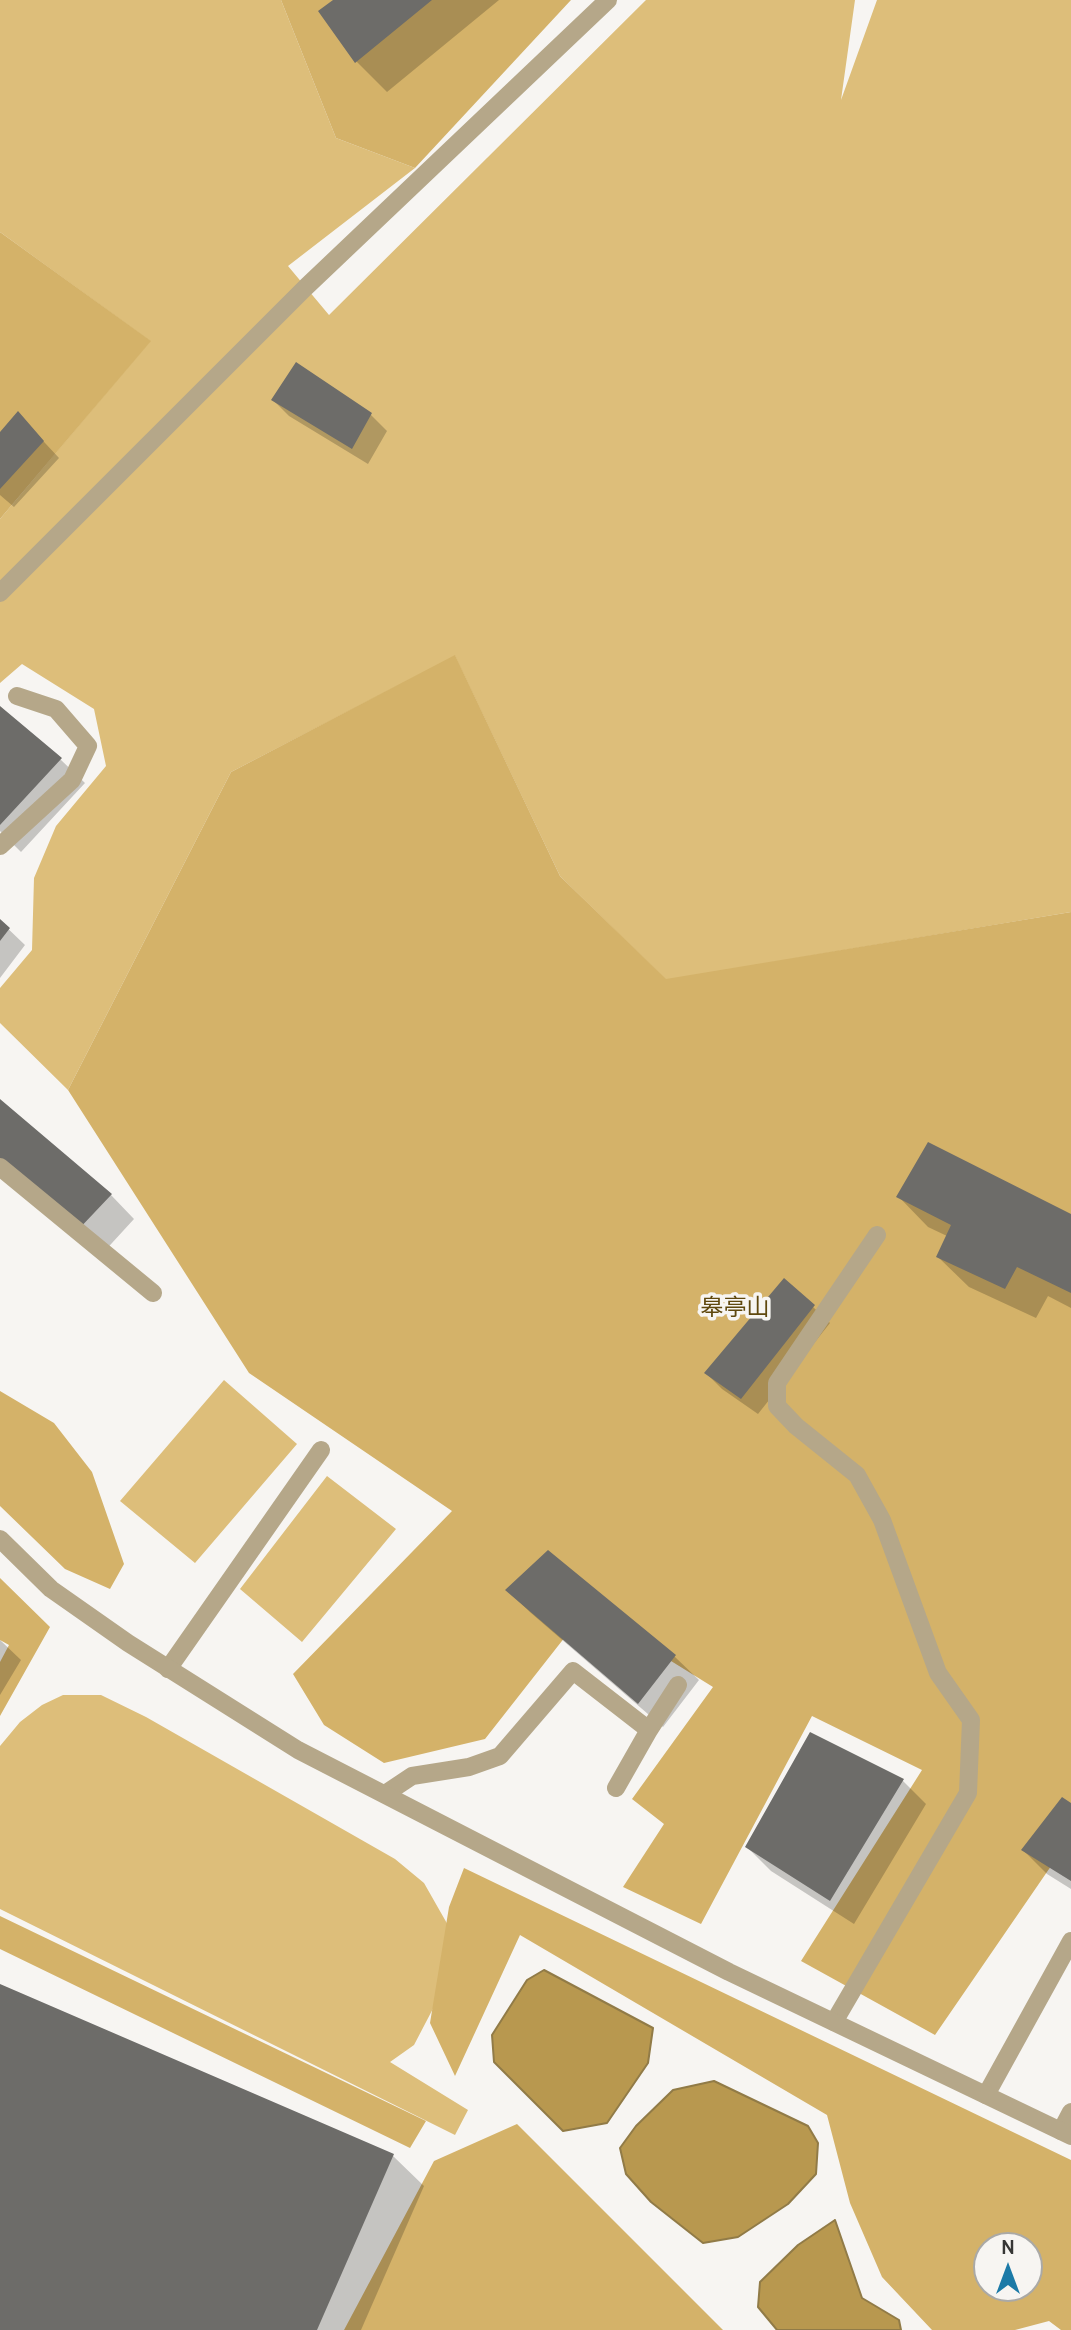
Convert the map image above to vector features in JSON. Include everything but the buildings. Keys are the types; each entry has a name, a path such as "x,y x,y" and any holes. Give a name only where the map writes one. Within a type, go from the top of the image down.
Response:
{"street":[{"path":"0,593 306,287 608,0"},
{"path":"0,846 72,780 88,746 56,709 17,696"},
{"path":"0,1167 153,1293"},
{"path":"834,2022 968,1793 971,1720 938,1673 882,1520 857,1475 796,1426 777,1406 777,1383 877,1236"},
{"path":"168,1668 321,1450"},
{"path":"0,1539 51,1589 168,1668 298,1750 729,1972 1066,2133 1071,2112"},
{"path":"385,1794 412,1776 469,1767 500,1756 573,1671 649,1730"},
{"path":"617,1788 678,1685"},
{"path":"986,2095 1071,1941"}],"shaded area":[{"path":"0,0 281,0 336,138 415,168 288,266 329,315 646,0 855,0 841,100 877,0 1071,0 1071,912 666,980 560,876 455,656 231,772 68,1090 0,1023 0,988 32,950 34,878 56,826 106,766 94,709 22,664 0,683 0,519 150,341 0,232"},
{"path":"224,1380 297,1444 195,1563 120,1501"},
{"path":"327,1476 396,1529 302,1642 240,1589"},
{"path":"63,1695 101,1695 146,1717 395,1859 424,1883 457,1941 449,1978 414,2045 390,2062 468,2110 455,2135 0,1909 0,1746 20,1722 42,1705"},
{"path":"544,1970 653,2028 648,2063 607,2123 563,2131 494,2062 492,2035 527,1980"},
{"path":"714,2081 808,2126 818,2143 816,2174 788,2204 738,2237 703,2243 651,2202 626,2174 620,2148 636,2126 673,2090"},
{"path":"835,2220 862,2298 899,2320 901,2330 777,2330 758,2307 760,2282 798,2245"}],"green space":[{"path":"281,0 571,0 415,168 336,138"},
{"path":"0,232 151,341 0,519"},
{"name":"皋亭山","path":"455,655 560,876 666,979 1071,912 1071,1837 935,2035 801,1961 922,1770 812,1716 701,1924 623,1887 664,1824 632,1799 713,1687 587,1609 485,1739 384,1763 324,1725 293,1674 452,1511 249,1373 68,1090 231,772"},
{"path":"0,1391 54,1423 92,1472 124,1564 110,1589 65,1569 0,1506"},
{"path":"0,1578 50,1627 0,1716 0,1662 9,1645 0,1640"},
{"path":"464,1868 1071,2160 1071,2330 1061,2330 1049,2321 1015,2330 932,2330 882,2277 850,2203 827,2115 520,1935 455,2076 430,2023 449,1907"},
{"path":"0,1916 426,2121 410,2148 0,1949"},
{"path":"517,2124 723,2330 344,2330 434,2161"}]}
